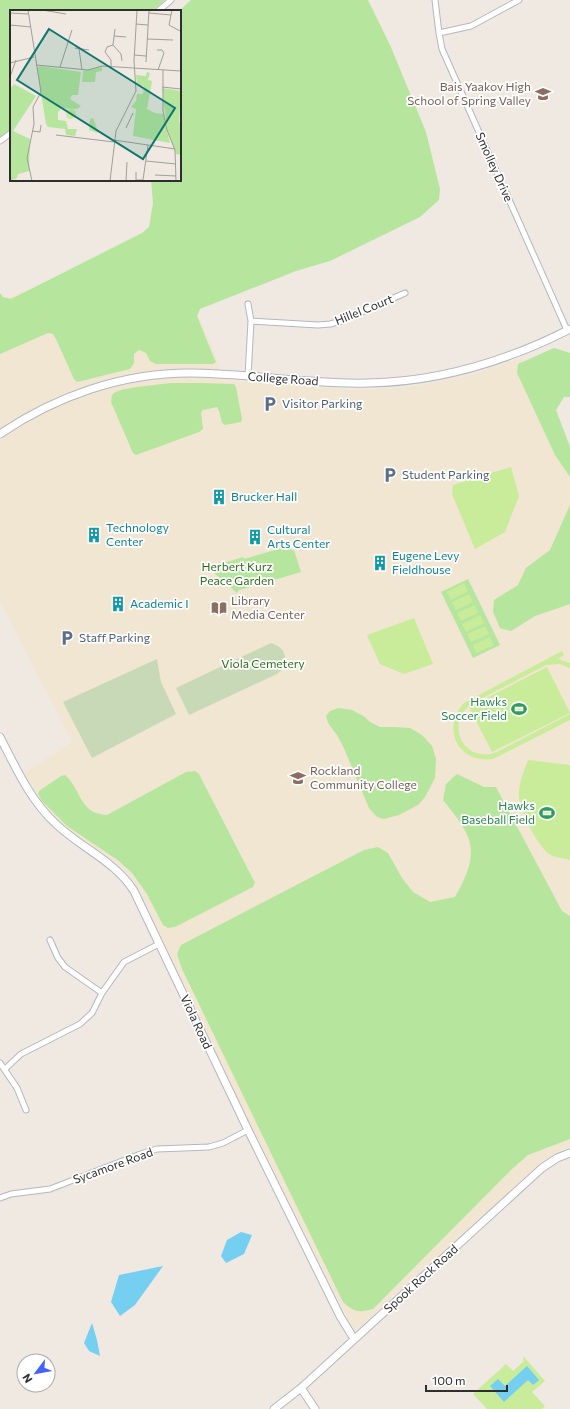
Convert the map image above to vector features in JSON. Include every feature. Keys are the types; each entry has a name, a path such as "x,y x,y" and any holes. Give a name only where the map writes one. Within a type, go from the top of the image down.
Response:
{"street":[{"path":"159,10 171,0"},
{"name":"Smolley Drive","path":"435,0 442,49 450,71 569,330"},
{"path":"439,33 471,26 519,0"},
{"path":"0,141 10,135"},
{"name":"Hillel Court","path":"251,321 318,325 330,324 342,321 405,293"},
{"path":"248,304 251,321 248,376"},
{"name":"College Road","path":"0,434 28,416 82,392 114,383 145,377 175,374 204,374 354,383 382,383 414,380 450,374 494,361 526,350 569,330"},
{"name":"Viola Road","path":"0,737 25,786 42,810 65,832 114,867 128,882 139,900 248,1130 340,1316 354,1339"},
{"path":"50,940 58,958 65,967 102,993"},
{"path":"5,1069 21,1054 80,1024 92,1013 102,993 124,962 160,944"},
{"path":"0,1063 17,1088 26,1110"},
{"name":"Sycamore Road","path":"0,1198 11,1194 50,1189 157,1149 209,1147 223,1143 248,1130"},
{"name":"Spook Rock Road","path":"274,1409 301,1388 542,1168 557,1158 570,1153"},
{"path":"301,1388 315,1409"}],"shaded area":[{"name":"Rockland Community College","path":"162,229 226,381 353,390 399,388 467,376 522,358 570,458 570,1147 554,1153 539,1164 355,1331 252,1128 139,889 126,871 117,863 77,836 59,820 42,802 24,773 72,742 0,601 0,441 4,438 0,430 0,302"}],"green space":[{"path":"0,0 165,0 153,10 10,10 10,131 0,137"},
{"path":"191,0 368,0 390,45 426,132 440,189 439,200 420,217 330,261 296,271 200,309 197,316 216,362 213,364 156,364 150,361 146,353 139,350 134,354 134,363 130,369 77,382 74,379 53,334 48,333 0,354 0,293 3,297 11,299 142,233 149,227 153,203 151,181 181,181 180,10"},
{"path":"554,348 570,353 570,397 564,397 556,410 570,447 570,477 555,455 517,373 518,364"},
{"path":"170,383 234,384 236,387 242,419 241,422 225,425 222,423 217,407 203,410 201,413 203,429 199,432 136,455 133,453 111,402 112,395 125,389"},
{"path":"511,467 519,496 505,532 475,549 452,494 453,485"},
{"path":"570,505 570,604 535,616 511,631 500,628 493,612 494,600 518,585 526,568 550,550"},
{"name":"Herbert Kurz Peace Garden","path":"289,546 291,547 292,551 294,550 301,572 267,582 262,577 251,580 250,587 239,590 237,593 213,572 221,564"},
{"path":"468,579 500,645 473,658 441,592"},
{"path":"464,583 468,591 451,600 447,592"},
{"path":"469,594 473,602 456,610 452,602"},
{"path":"475,605 478,613 461,621 457,613"},
{"path":"480,615 484,623 466,632 462,624"},
{"path":"414,618 433,664 404,674 380,664 367,635"},
{"path":"485,626 489,634 471,642 467,634"},
{"path":"490,637 494,645 476,653 473,645"},
{"name":"Viola Cemetery","path":"271,643 283,651 285,667 277,674 189,715 176,688"},
{"path":"562,651 564,655 558,659 570,663 570,668 560,664 546,665 471,704 463,712 459,722 459,731 467,748 475,753 485,754 497,752 570,714 570,720 493,759 481,759 470,756 462,750 454,733 454,723 457,713 464,703"},
{"path":"157,659 161,682 176,714 92,758 63,702"},
{"name":"Hawks Soccer Field","path":"547,667 570,713 492,752 469,707"},
{"path":"338,708 352,710 380,727 410,728 422,735 432,746 436,759 435,778 425,797 418,805 399,815 384,819 377,817 369,808 343,746 328,723 326,716 330,711"},
{"name":"Hawks Baseball Field","path":"528,760 570,765 570,860 551,855 544,850 534,836 522,811 519,788"},
{"path":"195,771 199,774 255,883 253,887 175,927 168,928 163,925 147,894 132,873 119,861 67,826 42,801 38,794 39,791 61,776 65,775 71,781 86,806 98,814 107,815 186,772"},
{"path":"457,774 484,787 496,787 562,911 570,916 570,1139 528,1155 512,1169 373,1309 357,1311 350,1308 343,1302 182,969 177,954 181,945 364,850 378,847 388,853 402,878 413,892 430,902 455,897 463,881 471,856 467,835 462,825 443,800 446,784"},
{"path":"524,1357 545,1381 532,1392 545,1406 542,1409 487,1409 473,1394 506,1364 513,1371 524,1361"}],"water":[{"path":"241,1232 252,1235 244,1254 226,1263 221,1256 227,1240"},
{"path":"163,1266 135,1305 120,1316 111,1302 119,1275"},
{"path":"92,1323 100,1356 89,1351 84,1343"},
{"path":"527,1366 539,1380 533,1385 528,1380 504,1402 490,1386 498,1379 505,1386"}],"place":[{"name":"Bais Yaakov High School of Spring Valley","path":"543,94"},
{"name":"Visitor Parking","path":"270,404"},
{"name":"Student Parking","path":"390,475"},
{"name":"Brucker Hall","path":"219,497"},
{"name":"Technology Center","path":"94,535"},
{"name":"Cultural Arts Center","path":"255,537"},
{"name":"Eugene Levy Fieldhouse","path":"380,563"},
{"name":"Academic I","path":"118,604"},
{"name":"Library Media Center","path":"219,608"},
{"name":"Staff Parking","path":"67,638"},
{"name":"Hawks Soccer Field","path":"519,709"},
{"name":"Rockland Community College","path":"298,778"},
{"name":"Hawks Baseball Field","path":"547,813"}]}
